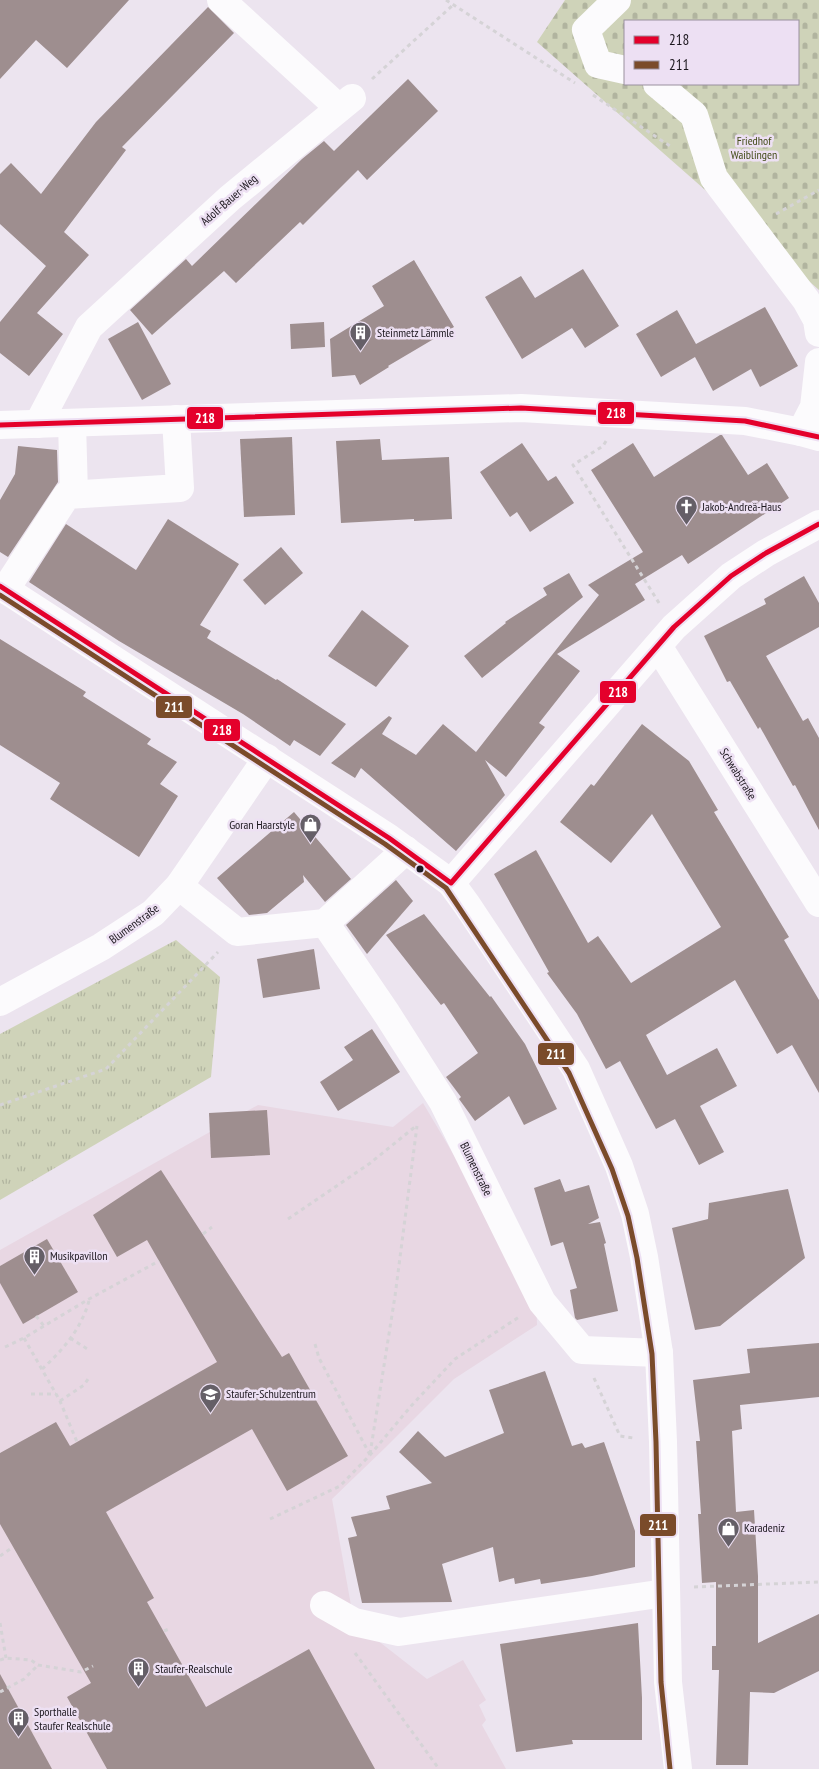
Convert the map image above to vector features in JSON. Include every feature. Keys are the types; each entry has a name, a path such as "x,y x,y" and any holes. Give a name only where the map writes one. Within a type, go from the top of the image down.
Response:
{"street":[{"path":"221,0 345,103"},
{"path":"617,0 586,30 598,64 624,70"},
{"path":"658,85 694,115 714,178 806,300 817,320 819,333"},
{"name":"Adolf-Bauer-Weg","path":"38,424 89,327 230,198 345,103"},
{"path":"0,425 521,408 745,421 814,436 814,407 819,362"},
{"path":"176,419 180,488 67,495 3,588 389,838 451,883 576,1069 619,1166 634,1214 644,1257 659,1353 663,1442 668,1682 678,1769"},
{"path":"72,423 74,494"},
{"path":"451,883 674,627 731,576 766,553 819,524"},
{"name":"Schwabstraße","path":"658,646 819,903"},
{"name":"Blumenstraße","path":"0,1002 101,947 152,913 179,886 267,758"},
{"path":"179,886 238,932 325,923 406,850"},
{"name":"Blumenstraße","path":"325,923 388,1014 443,1102 542,1302 582,1350"},
{"path":"582,1350 659,1353"},
{"path":"324,1605 354,1622 399,1632 665,1581"}],"path":[{"path":"345,103 453,5"},
{"path":"801,200 819,190"},
{"path":"603,446 573,464 649,588"},
{"path":"0,1105 106,1069 238,932"},
{"path":"288,1219 369,1164 417,1126 443,1102"},
{"path":"370,1454 395,1296 417,1126"},
{"path":"203,1234 212,1228"},
{"path":"5,1347 159,1261"},
{"path":"42,1369 58,1354 70,1338 85,1314 89,1300"},
{"path":"270,1519 340,1486 455,1360 542,1302"},
{"path":"36,1316 44,1326"},
{"path":"24,1338 60,1401 77,1442"},
{"path":"70,1338 89,1350"},
{"path":"316,1344 319,1358 370,1454"},
{"path":"582,1350 620,1436 663,1442"},
{"path":"60,1401 84,1385 88,1379"},
{"path":"31,1394 56,1394"},
{"path":"0,1556 13,1547"},
{"path":"665,1581 692,1569 694,1588 819,1582"},
{"path":"0,1623 6,1658"},
{"path":"164,1631 169,1629"},
{"path":"349,1646 439,1769"},
{"path":"0,1660 6,1658 31,1660 38,1665 81,1672 93,1666"},
{"path":"0,1692 24,1679 38,1665"}],"shaded area":[{"name":"Staufer-Schulzentrum","path":"423,1103 536,1294 537,1325 454,1379 332,1499 354,1622 427,1679 463,1660 486,1700 479,1705 486,1720 482,1725 506,1769 0,1769 0,1250 258,1105 393,1127"}],"green space":[{"name":"Friedhof Waiblingen","path":"565,0 819,0 819,290 537,42"},
{"path":"176,940 220,977 211,1077 0,1200 0,1034"}],"building":[{"path":"0,0 129,0 67,68 36,40 0,79"},
{"path":"208,7 234,33 122,147 126,150 64,232 89,255 37,313 63,334 29,376 0,353 0,322 46,266 0,224 0,174 11,163 41,194 96,122"},
{"path":"408,79 438,111 367,180 358,170 303,225 300,222 236,283 224,271 152,335 130,310 186,259 192,266 302,159 324,141 334,151"},
{"path":"414,260 454,327 360,385 355,375 332,377 330,339 384,306 372,286"},
{"path":"583,269 619,326 585,348 572,328 522,359 485,297 521,276 535,298"},
{"path":"765,307 798,366 760,387 751,369 713,391 695,357 661,377 636,334 677,310 696,344"},
{"path":"138,322 171,384 142,400 108,339"},
{"path":"324,322 325,347 291,349 290,324"},
{"path":"722,435 748,475 767,463 789,498 688,564 682,555 635,584 645,600 557,654 580,671 539,723 545,727 506,777 485,760 505,795 456,851 361,768 355,778 331,763 389,716 392,718 382,734 416,755 443,724 476,752 599,595 588,585 643,552 591,470 633,443 654,477"},
{"path":"292,437 295,515 244,517 240,439"},
{"path":"380,439 382,460 449,457 452,519 341,523 336,441"},
{"path":"522,443 548,481 556,476 574,503 530,532 517,512 510,517 480,472"},
{"path":"18,446 57,450 58,482 8,557 0,552 0,500 15,474"},
{"path":"168,519 239,564 200,625 211,631 207,638 277,679 346,724 320,756 294,740 290,746 243,714 119,641 29,582 66,524 136,570"},
{"path":"281,547 303,573 265,605 243,580"},
{"path":"569,573 583,597 482,678 464,656 505,622 547,595 543,588"},
{"path":"804,576 819,603 819,627 766,656 803,721 808,718 819,738 819,830 795,785 793,786 760,727 758,729 730,681 727,682 704,636 766,604 764,599"},
{"path":"362,610 409,646 376,687 328,656"},
{"path":"0,639 86,692 83,696 151,739 147,744 177,762 160,784 178,796 139,857 50,799 60,783 0,745"},
{"path":"642,724 689,761 718,810 714,812 789,937 784,940 819,1000 819,1093 792,1045 777,1054 735,980 646,1035 667,1075 717,1048 737,1086 700,1106 724,1152 699,1165 675,1119 656,1129 620,1061 606,1069 577,1014 547,973 549,972 494,874 536,850 588,943 598,936 631,983 721,927 652,814 611,863 560,822 591,784 594,786"},
{"path":"294,812 351,879 325,902 303,875 304,882 267,913 249,915 217,878"},
{"path":"396,880 413,901 367,954 346,925"},
{"path":"424,914 491,996 525,1044 557,1109 524,1125 509,1096 475,1121 459,1099 461,1097 446,1077 478,1053 444,1003 441,1005 386,935"},
{"path":"314,949 320,989 263,998 257,959"},
{"path":"372,1029 400,1072 338,1111 320,1082 353,1060 344,1047"},
{"path":"267,1110 270,1155 211,1158 209,1113"},
{"path":"161,1170 282,1357 289,1353 348,1456 287,1491 252,1429 106,1512 154,1598 147,1602 206,1707 309,1649 375,1769 107,1769 67,1697 91,1683 0,1524 0,1453 56,1422 70,1446 217,1362 147,1240 117,1257 93,1215"},
{"path":"560,1179 565,1192 589,1185 599,1218 588,1224 600,1222 606,1243 604,1244 618,1311 577,1320 575,1318 570,1290 577,1288 563,1242 551,1246 534,1188"},
{"path":"788,1189 805,1258 720,1326 695,1330 672,1228 708,1219 709,1203"},
{"name":"Musikpavillon","path":"47,1239 78,1292 23,1324 0,1283 0,1266"},
{"path":"819,1343 819,1397 740,1405 742,1429 732,1431 736,1512 754,1510 758,1576 758,1643 819,1614 819,1671 774,1693 750,1692 748,1765 716,1765 719,1670 712,1670 712,1646 716,1646 716,1582 702,1583 698,1514 701,1514 696,1441 700,1441 693,1380 750,1373 747,1349"},
{"path":"545,1371 572,1446 582,1443 585,1448 604,1442 635,1531 635,1567 541,1584 540,1579 515,1584 514,1578 499,1582 493,1547 442,1564 452,1602 362,1603 348,1538 357,1536 351,1517 390,1509 386,1496 432,1483 399,1452 418,1431 445,1457 504,1433 489,1390"},
{"path":"638,1623 642,1740 572,1740 573,1744 516,1752 500,1644"},
{"name":"Sporthalle Staufer Realschule","path":"0,1674 52,1769 0,1769"}],"transit line":[{"name":"218","path":"0,425 521,408 745,421 819,437"},
{"name":"218","path":"0,586 389,838 451,883 674,627 731,576 766,553 819,524"},
{"name":"211","path":"0,595 385,844 446,888 569,1073 612,1169 628,1216 637,1258 652,1354 656,1442 661,1682 670,1769"}],"place":[{"name":"Steinmetz Lämmle","path":"361,352"},
{"name":"Jakob-Andreä-Haus","path":"686,526"},
{"name":"Goran Haarstyle","path":"311,844"},
{"name":"Musikpavillon","path":"34,1275"},
{"name":"Staufer-Schulzentrum","path":"210,1413"},
{"name":"Karadeniz","path":"728,1547"},
{"name":"Staufer-Realschule","path":"139,1688"},
{"name":"Sporthalle Staufer Realschule","path":"18,1738"}]}
